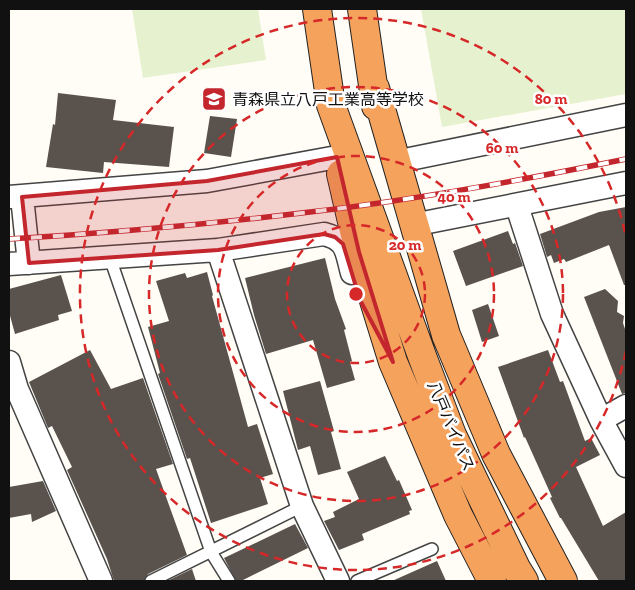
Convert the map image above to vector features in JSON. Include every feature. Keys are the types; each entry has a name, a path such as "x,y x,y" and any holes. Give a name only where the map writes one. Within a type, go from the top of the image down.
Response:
{"highway":[{"name":"八戸バイパス","path":"317,9 331,105 452,435 524,581"},
{"name":"八戸バイパス","path":"362,9 375,88 390,265"},
{"path":"375,88 413,225 449,344 496,454 563,581"},
{"path":"331,105 337,157 359,252 393,362 458,515 492,581"}],"street":[{"path":"395,162 626,115"},
{"path":"337,157 207,181 15,197 19,263 218,250 324,234 335,237 343,244 360,300 378,338 393,362"},
{"path":"413,225 626,183"},
{"path":"517,206 552,314 601,420 626,466"},
{"path":"218,250 302,506 338,581"},
{"path":"9,362 17,388 101,581"},
{"path":"601,420 626,406"}],"lane":[{"path":"110,258 211,552 228,581"},
{"path":"151,581 302,506"},
{"path":"357,581 432,549"}],"highlighted area":[{"path":"337,157 359,252 393,362 360,300 343,244 335,237 324,234 218,250 29,263 22,197 207,181"}],"green space":[{"path":"132,9 258,9 266,60 143,78"},
{"name":"青森県立八戸工業高等学校","path":"421,9 626,9 626,94 442,127"}],"building":[{"path":"58,93 116,100 113,120 174,127 169,167 104,162 103,173 46,167 53,124 55,125"},
{"path":"210,116 237,119 231,157 204,153"},
{"path":"626,207 626,285 624,285 609,245 566,262 564,259 554,263 551,255 547,257 540,234 599,212"},
{"path":"508,231 513,244 515,243 523,266 466,286 453,251"},
{"path":"325,258 335,299 346,329 344,330 355,380 327,388 313,340 266,354 245,278"},
{"path":"207,272 248,427 257,424 273,474 260,478 268,504 211,523 190,458 187,459 158,374 160,373 148,327 169,321 156,281 185,273 187,278"},
{"path":"61,275 72,311 58,315 59,320 15,334 9,312 9,289"},
{"path":"605,289 618,301 617,312 624,316 623,323 626,332 626,393 622,394 584,297"},
{"path":"488,304 499,336 482,342 472,310"},
{"path":"90,350 111,389 143,378 173,464 156,469 187,555 148,574 144,581 114,581 107,559 67,470 72,467 52,426 48,428 29,382"},
{"path":"548,350 560,382 563,381 585,441 591,438 600,455 576,467 603,526 626,512 626,581 599,581 560,518 524,438 498,367"},
{"path":"320,381 334,431 331,432 341,469 318,475 310,446 298,450 283,391"},
{"path":"385,456 397,481 399,480 412,510 409,511 410,514 362,534 364,540 339,550 324,521 335,517 333,512 359,499 347,472"},
{"path":"43,481 56,511 32,522 31,514 9,518 9,487"},
{"path":"295,524 308,548 241,581 236,581 224,558"},
{"path":"437,561 446,581 392,581"},
{"path":"192,569 196,581 167,581"}],"railway":[{"path":"9,239 197,224 389,202 626,159"}],"place":[{"name":"青森県立八戸工業高等学校","path":"214,99"}]}
